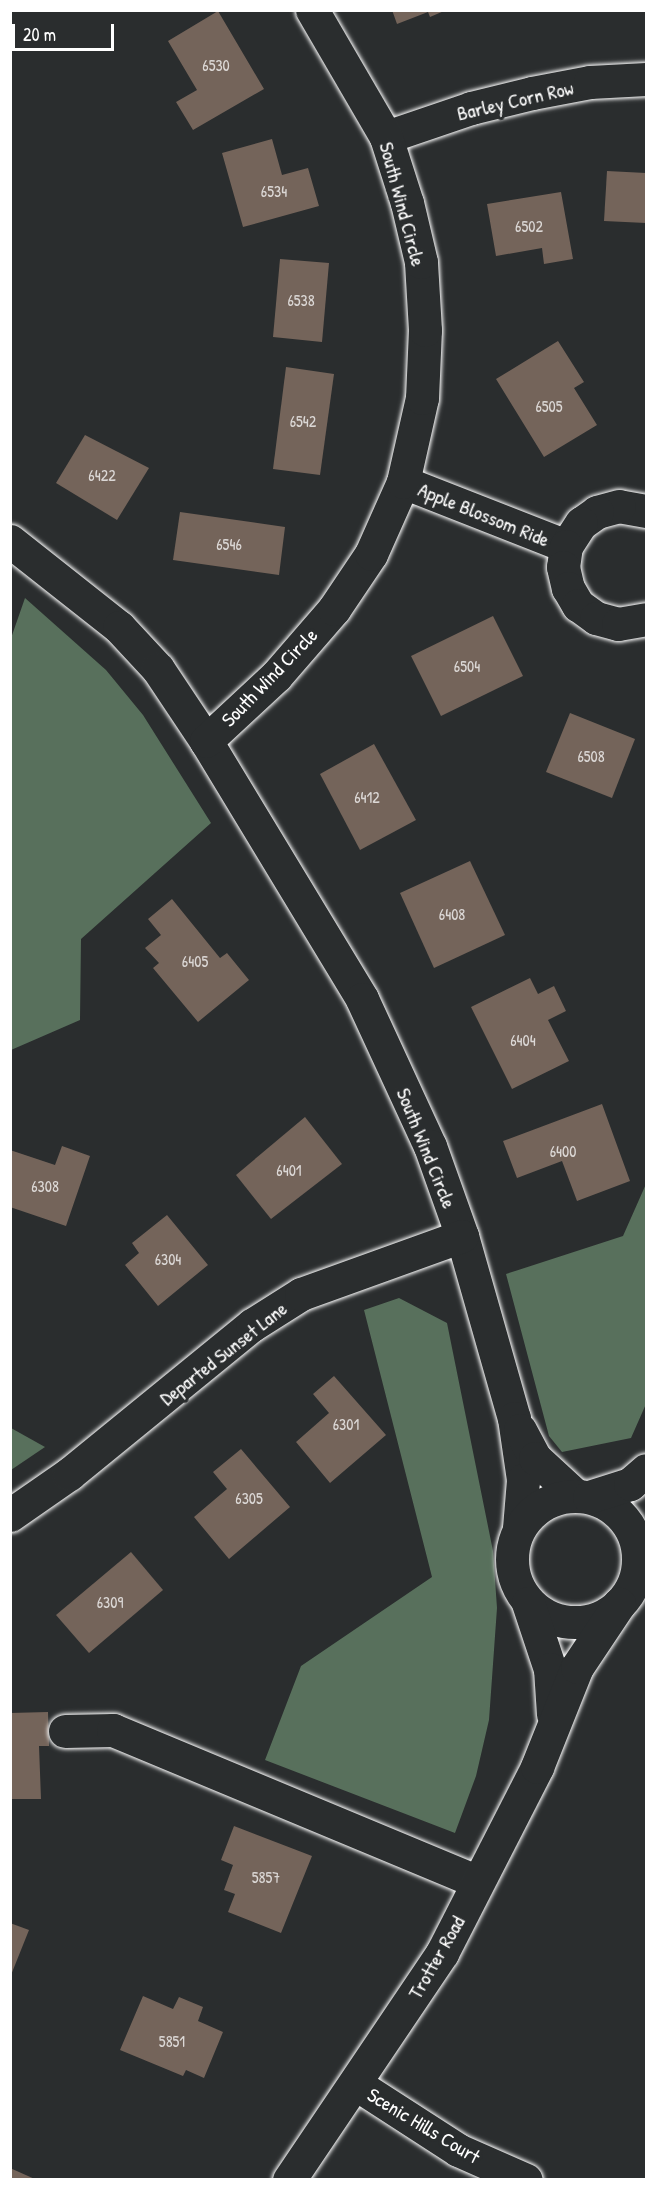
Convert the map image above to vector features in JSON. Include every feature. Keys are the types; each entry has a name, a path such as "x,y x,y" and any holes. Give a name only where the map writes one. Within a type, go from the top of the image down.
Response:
{"street":[{"name":"South Wind Circle","path":"206,741 276,676 334,609 371,554 403,482 423,398 426,330 421,262 386,137 312,10"},
{"name":"Barley Corn Row","path":"386,137 471,108 532,93 590,82 646,79"},
{"name":"Apple Blossom Ride","path":"403,482 566,546"},
{"name":"Apple Blossom Ride","path":"646,511 619,506 597,512 581,523 566,546 563,567 568,588 578,605 596,618 618,624 646,619"},
{"name":"South Wind Circle","path":"10,542 119,627 158,669 206,741 362,999 430,1146 462,1236 514,1418 523,1480 519,1528"},
{"name":"Departed Sunset Lane","path":"10,1515 69,1474 252,1325 301,1294 462,1236"},
{"name":"South Wind Circle","path":"514,1418 535,1458 582,1496"},
{"path":"582,1496 611,1506 628,1523 642,1556 631,1588 619,1604 603,1616 583,1622 544,1615 528,1602 517,1586 512,1567 513,1547 519,1528 543,1504 630,1484 646,1470"},
{"name":"Trotter Road","path":"528,1602 550,1669 554,1719"},
{"name":"Trotter Road","path":"289,2180 356,2084 442,1953 537,1767 554,1719 577,1667 619,1604"},
{"path":"65,1731 113,1730 478,1882"},
{"name":"Scenic Hills Court","path":"356,2084 458,2150 526,2180"}],"green space":[{"path":"25,598 106,670 143,715 211,823 81,939 80,1020 11,1050 10,641"},
{"path":"646,1184 646,1404 631,1438 562,1452 549,1436 506,1274 623,1236"},
{"path":"399,1298 447,1323 493,1551 497,1608 489,1720 476,1776 455,1833 265,1760 301,1666 432,1577 364,1310"},
{"path":"11,1428 45,1447 10,1470"}],"building":[{"path":"392,10 444,11 430,17 428,12 397,24"},
{"path":"218,11 264,89 193,130 176,102 197,90 168,41"},
{"path":"272,139 282,175 308,168 319,206 243,227 222,153"},
{"path":"607,171 646,173 646,223 604,221"},
{"path":"561,192 573,259 544,264 542,248 496,256 487,204"},
{"path":"280,259 329,263 322,342 273,337"},
{"path":"558,341 584,382 574,388 597,425 544,457 496,379"},
{"path":"286,367 334,374 320,475 273,469"},
{"path":"85,435 149,468 117,520 56,483"},
{"path":"180,512 285,527 279,575 173,560"},
{"path":"493,616 523,676 441,716 411,656"},
{"path":"570,713 635,739 612,798 546,772"},
{"path":"374,744 416,820 360,850 320,774"},
{"path":"470,861 505,935 434,968 400,893"},
{"path":"172,899 220,958 227,953 249,980 198,1022 153,968 159,963 145,948 161,935 148,919"},
{"path":"530,978 538,994 554,986 566,1011 548,1020 569,1061 512,1089 471,1007"},
{"path":"602,1104 630,1181 577,1201 562,1161 517,1178 503,1141"},
{"path":"305,1117 342,1164 271,1219 236,1175"},
{"path":"62,1146 90,1156 66,1226 10,1207 10,1150 55,1165"},
{"path":"167,1215 208,1265 158,1306 125,1265 139,1253 132,1243"},
{"path":"334,1376 386,1435 330,1483 296,1442 329,1413 313,1394"},
{"path":"241,1449 290,1507 229,1559 194,1517 227,1489 213,1472"},
{"path":"131,1552 163,1590 89,1653 56,1615"},
{"path":"48,1712 49,1746 39,1746 41,1799 10,1799 10,1713"},
{"path":"234,1826 312,1856 281,1933 228,1912 235,1894 224,1890 233,1865 221,1860"},
{"path":"10,1923 29,1930 11,1975 10,1975"},
{"path":"143,1996 173,2009 179,1997 203,2007 198,2021 223,2032 204,2078 186,2070 183,2076 120,2050"},
{"path":"10,2168 37,2180 10,2180"}]}
